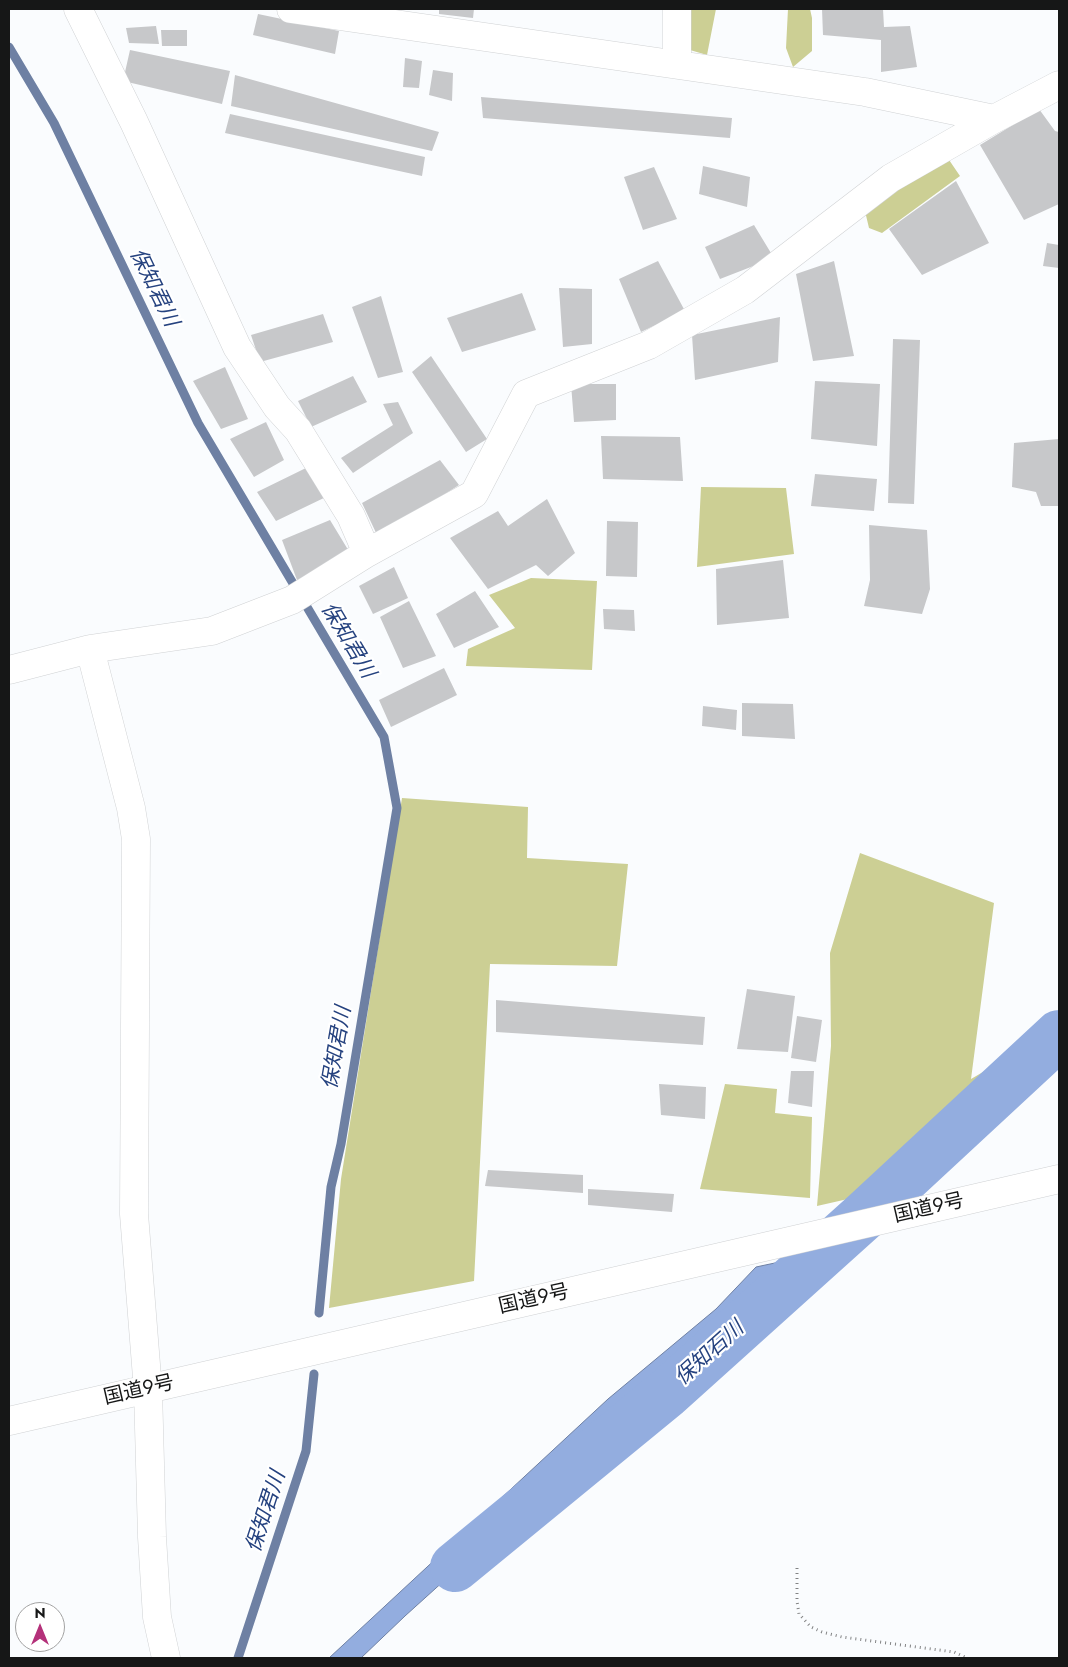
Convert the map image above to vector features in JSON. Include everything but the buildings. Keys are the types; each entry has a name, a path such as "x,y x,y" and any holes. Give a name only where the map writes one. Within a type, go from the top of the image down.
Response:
{"main road":[{"path":"291,9 865,92 994,119"},
{"path":"677,9 677,64"},
{"path":"87,11 134,122 237,346 277,407 298,430 351,516 367,553"},
{"path":"9,670 90,649 212,631 292,600 367,553 474,494 526,394 649,345 745,290 891,178 994,119 1059,85"},
{"path":"90,649 131,808 136,839 134,1214 148,1390 152,1537 157,1617 166,1658"},
{"name":"国道9号","path":"9,1421 1059,1179"}],"path":[{"path":"797,1568 799,1614 811,1627 842,1637 954,1652 967,1658"}],"green space":[{"path":"690,9 716,9 707,55 690,50"},
{"path":"788,9 810,9 812,18 812,51 793,67 786,48"},
{"path":"945,154 960,176 882,233 869,228 864,207"},
{"path":"701,487 786,488 794,554 697,567"},
{"path":"531,578 597,581 592,670 466,666 468,649 515,628 489,595"},
{"path":"402,798 528,807 527,858 628,864 617,966 490,964 474,1281 329,1308 341,1179"},
{"path":"860,853 994,903 971,1079 1000,1062 995,1083 883,1191 817,1206 831,1046 830,953"},
{"path":"725,1084 777,1089 775,1113 812,1117 810,1198 700,1189"}],"water":[{"path":"803,1257 405,1616 361,1658 329,1658 608,1399 716,1309 756,1267"}],"waterway":[{"name":"保知君川","path":"9,47 54,123 198,423 384,737 397,808 341,1144 331,1187 319,1313"},
{"name":"保知石川","path":"455,1567 666,1394 866,1214 1059,1035"},
{"name":"保知君川","path":"238,1658 306,1451 314,1374"}]}
